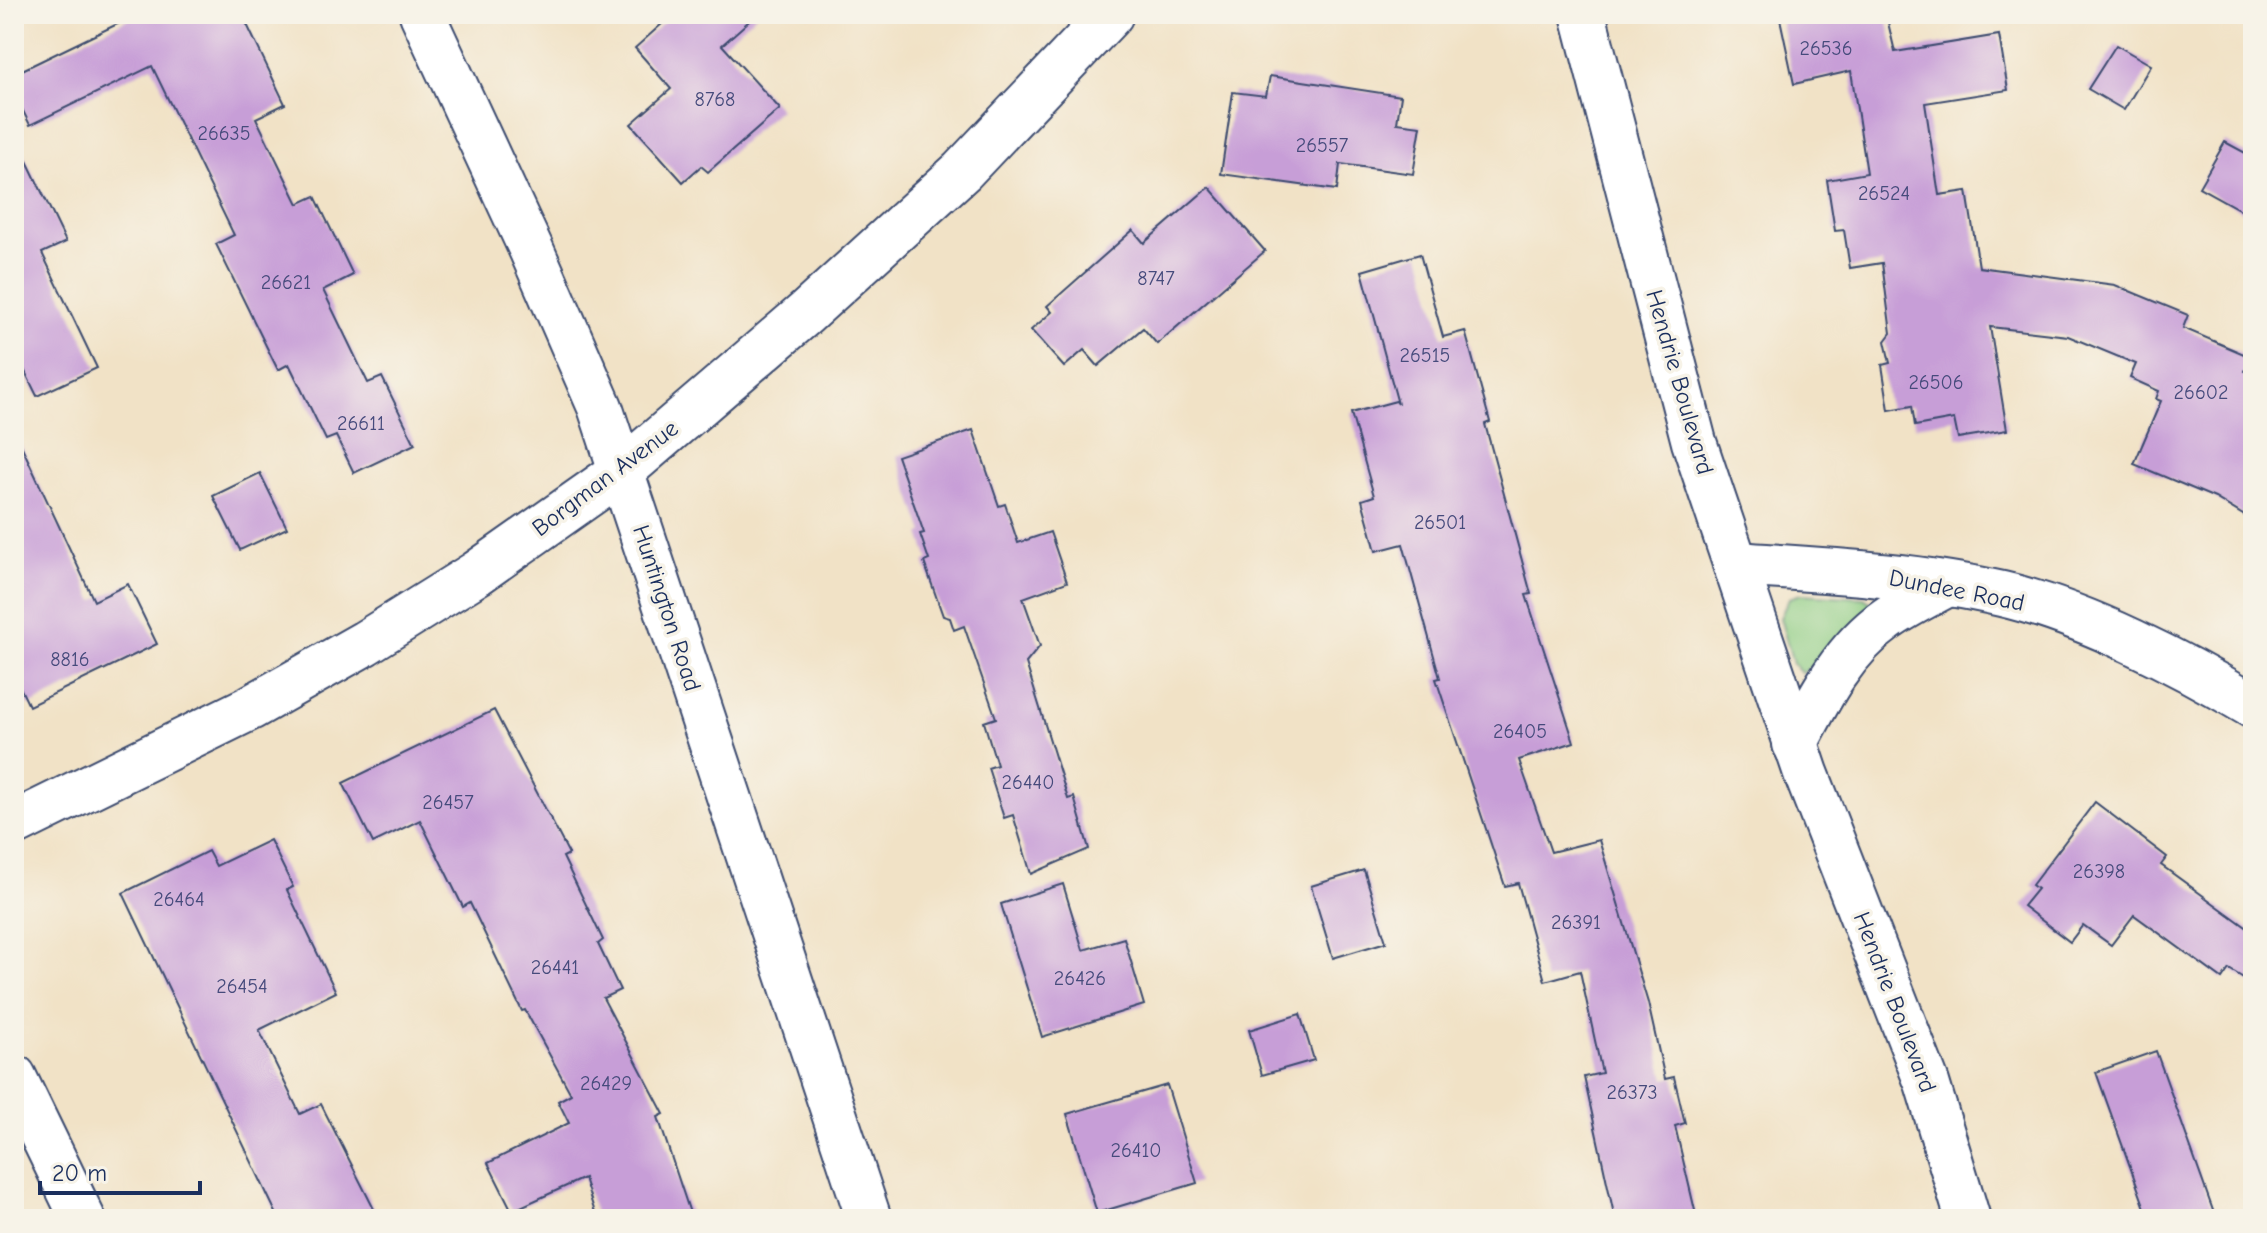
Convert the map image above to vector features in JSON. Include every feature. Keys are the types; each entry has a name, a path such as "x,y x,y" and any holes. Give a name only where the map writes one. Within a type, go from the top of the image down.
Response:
{"street":[{"name":"Huntington Road","path":"422,14 600,407 869,1219"},
{"name":"Borgman Avenue","path":"14,824 250,708 365,643 477,573 622,471 806,313 962,171 1111,14"},
{"name":"Hendrie Boulevard","path":"1583,14 1694,442 1795,744 1927,1083 1968,1219"},
{"name":"Dundee Road","path":"1735,564 1873,573 2004,595 2093,626 2204,677 2253,706"},
{"path":"1795,744 1827,682 1860,643 1885,620 1946,585"},
{"path":"14,1077 83,1219"}],"green space":[{"path":"1801,594 1864,598 1871,603 1871,608 1824,655 1801,673 1793,663 1780,618 1789,598"}],"building":[{"path":"138,14 242,14 285,104 256,118 298,204 315,196 353,275 323,290 368,383 382,377 415,444 354,473 336,436 326,440 289,364 278,370 216,244 234,235 152,66 30,125 14,93 14,74"},
{"path":"673,14 757,14 722,45 780,109 708,172 701,166 683,182 631,124 671,89 635,48"},
{"path":"1779,14 1886,14 1895,52 1999,35 2008,90 1925,103 1939,195 1967,191 1979,267 2115,285 2188,315 2183,328 2251,357 2245,371 2253,374 2253,521 2215,498 2134,464 2161,401 2156,399 2159,391 2130,378 2136,364 2068,336 1990,327 2007,430 1958,438 1954,419 1915,426 1912,406 1889,410 1882,365 1890,363 1885,341 1891,333 1882,263 1850,268 1844,230 1835,231 1827,180 1867,173 1851,71 1794,84"},
{"path":"2116,45 2151,65 2124,110 2088,89"},
{"path":"1270,76 1401,96 1397,123 1421,126 1413,174 1340,164 1337,190 1221,174 1233,92 1266,96"},
{"path":"14,134 66,242 42,253 97,368 37,396 14,349"},
{"path":"2225,142 2253,157 2253,217 2199,187"},
{"path":"1209,187 1265,251 1157,344 1143,328 1098,366 1084,350 1064,367 1031,330 1052,312 1047,306 1133,230 1144,243"},
{"path":"1420,254 1443,337 1465,331 1490,422 1485,424 1531,594 1526,595 1574,742 1519,760 1551,852 1599,840 1648,1003 1665,1079 1674,1077 1685,1123 1675,1126 1697,1219 1615,1219 1584,1077 1602,1073 1580,971 1545,981 1518,883 1505,886 1436,679 1440,678 1403,544 1376,551 1362,500 1374,496 1351,413 1396,401 1398,404 1362,271"},
{"path":"14,430 94,601 128,584 157,644 29,706 14,675"},
{"path":"973,430 999,506 1005,504 1018,543 1050,532 1067,582 1023,598 1040,646 1026,663 1068,799 1074,797 1089,849 1031,874 1013,815 1004,818 988,768 997,765 984,722 996,718 964,626 954,630 950,618 943,616 924,562 929,560 920,534 924,533 897,456"},
{"path":"260,473 287,528 240,550 213,496"},
{"path":"494,710 569,854 563,857 603,940 598,944 620,990 603,998 664,1114 658,1117 692,1219 597,1219 584,1178 512,1211 488,1163 569,1123 558,1101 571,1094 525,1010 522,1011 470,903 463,907 420,820 373,843 343,783"},
{"path":"2095,802 2167,857 2161,865 2253,932 2253,984 2229,969 2222,979 2134,915 2111,945 2083,925 2070,942 2023,906 2037,889 2032,885"},
{"path":"270,840 293,887 287,890 336,992 259,1030 300,1114 321,1104 379,1219 279,1219 123,893 208,851 216,866"},
{"path":"1364,870 1386,942 1333,958 1311,886"},
{"path":"1063,884 1083,950 1124,938 1144,1005 1042,1037 1001,904"},
{"path":"1300,1014 1314,1060 1262,1075 1249,1030"},
{"path":"2156,1051 2216,1219 2149,1219 2096,1072"},
{"path":"1167,1085 1197,1183 1097,1213 1067,1114"}]}
